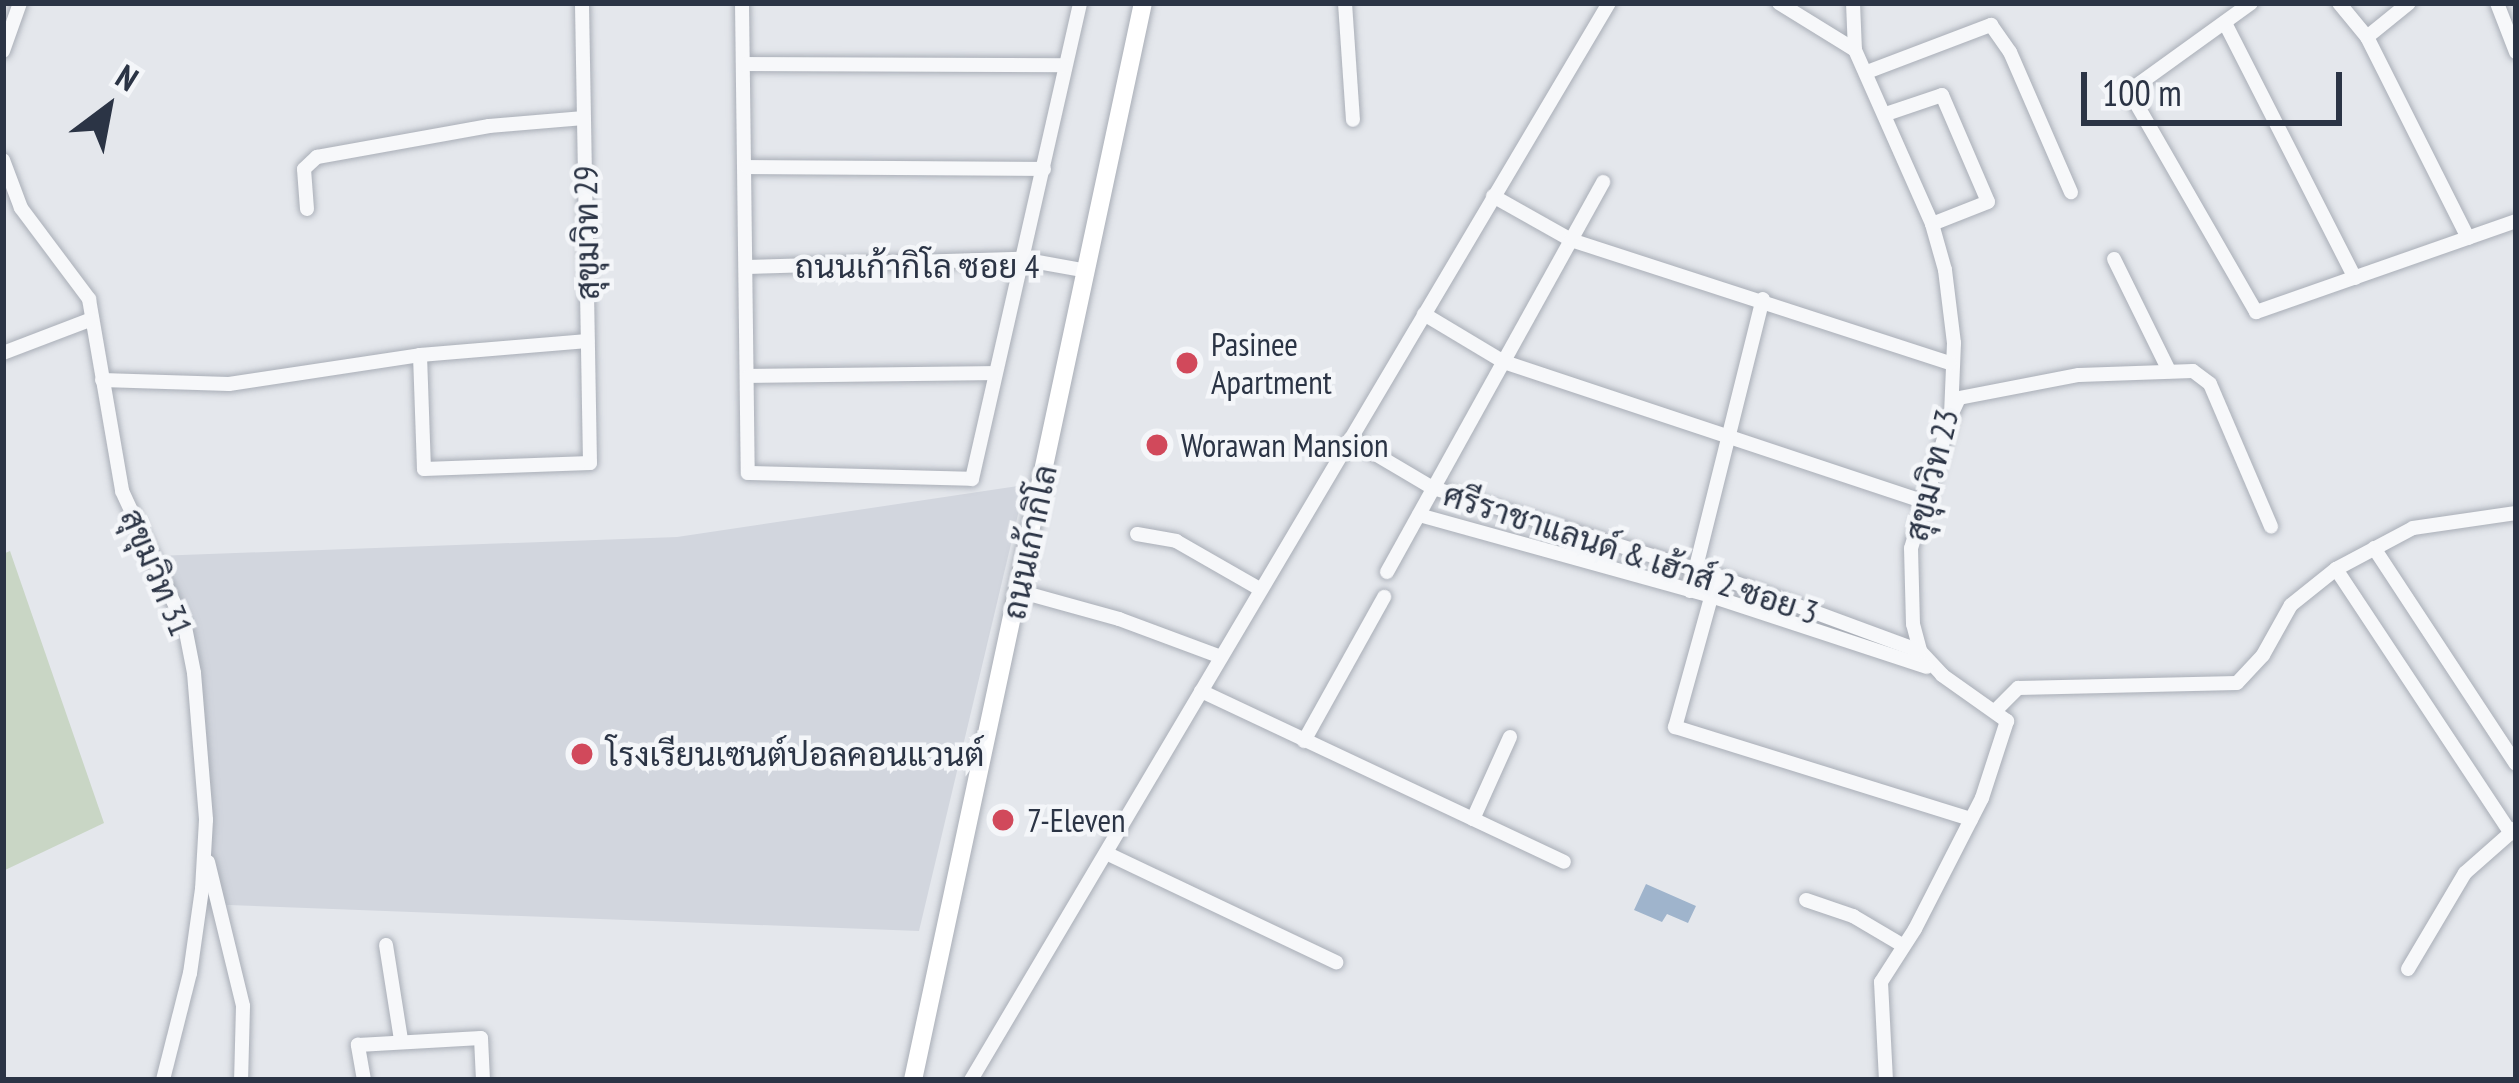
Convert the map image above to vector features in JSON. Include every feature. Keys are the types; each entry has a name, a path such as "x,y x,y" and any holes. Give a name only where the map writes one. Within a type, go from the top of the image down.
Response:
{"main road":[{"name":"ถนนเก้ากิโล","path":"913,1080 1144,3"}],"street":[{"path":"3,51 20,3"},
{"name":"สุขุมวิท 29","path":"420,355 424,469 590,463 582,3"},
{"path":"742,3 748,473 972,479 1080,3"},
{"path":"1345,3 1353,120"},
{"path":"971,1080 1258,588 1609,3"},
{"path":"1779,3 1855,50"},
{"name":"สุขุมวิท 23","path":"1853,3 1855,50 1932,224 1954,343 1951,416 1911,548 1913,624 1920,651"},
{"path":"2251,3 2129,91 2256,312 2516,221"},
{"path":"2338,3 2367,37 2468,238"},
{"path":"2367,37 2409,3"},
{"path":"2498,3 2516,52"},
{"path":"1867,72 1991,25 2010,52 2071,192"},
{"path":"2226,25 2356,278"},
{"path":"745,64 1065,65"},
{"path":"1886,114 1942,95 1988,202 1932,224"},
{"path":"307,209 304,169 317,157 489,126 584,118"},
{"name":"สุขุมวิท 31","path":"3,160 21,208 76,274 92,319 122,490 185,627 194,673 204,850 199,924 164,1080"},
{"path":"747,167 1044,169"},
{"path":"1387,572 1603,182"},
{"path":"1493,196 1571,240 1950,363"},
{"name":"ถนนเก้ากิโล ซอย 4","path":"747,267 1021,259 1087,271"},
{"path":"2114,260 2169,371"},
{"path":"1690,591 1763,299"},
{"path":"1424,314 1504,362 1925,502"},
{"path":"3,353 92,319"},
{"path":"102,380 229,384 420,355 587,341"},
{"path":"1951,416 1959,398 2079,375 2194,371 2210,384 2271,526"},
{"path":"749,376 994,373"},
{"name":"ศรีราชาแลนด์ & เฮ้าส์ 2 ซอย 3","path":"1350,439 1433,488 1717,576 1920,651"},
{"path":"1997,710 2018,688 2237,683 2263,655 2290,605 2336,569 2413,528 2516,512"},
{"name":"ศรีราชาแลนด์ & เฮ้าส์ 2 ซอย 3","path":"1419,515 1711,596 1912,659 1942,675"},
{"path":"1136,534 1176,542 1258,588"},
{"path":"2374,548 2516,764"},
{"path":"2336,569 2514,831 2465,873 2408,969"},
{"path":"1717,576 1675,727 1971,819"},
{"path":"1018,591 1119,619 1221,657"},
{"path":"1304,741 1384,597"},
{"path":"1886,1080 1879,993 1885,972 1971,819 2007,721 1942,675 1920,651"},
{"path":"1202,691 1564,862"},
{"path":"1473,819 1510,737"},
{"path":"204,850 226,918 243,1006 241,1080"},
{"path":"1106,853 1336,962"},
{"path":"1806,900 1853,916 1902,945"},
{"path":"386,945 401,1040"},
{"path":"364,1080 358,1045 481,1038 483,1080"}],"shaded area":[{"name":"โรงเรียนเซนต์ปอลคอนแวนต์","path":"1025,485 919,931 200,904 204,885 187,635 155,556 677,537"}],"green space":[{"path":"10,551 104,823 3,871 3,554"}],"water":[{"path":"1646,884 1696,906 1688,923 1667,914 1662,922 1634,910"}],"place":[{"name":"Pasinee Apartment","path":"1187,363"},
{"name":"Worawan Mansion","path":"1157,445"},
{"name":"โรงเรียนเซนต์ปอลคอนแวนต์","path":"582,754"},
{"name":"7-Eleven","path":"1003,820"}]}
